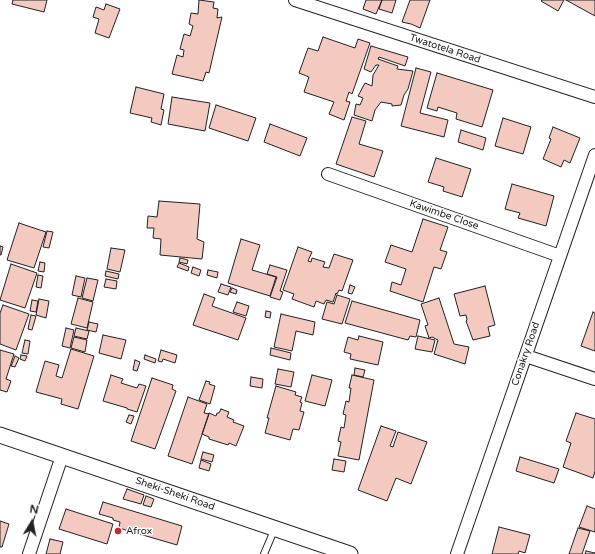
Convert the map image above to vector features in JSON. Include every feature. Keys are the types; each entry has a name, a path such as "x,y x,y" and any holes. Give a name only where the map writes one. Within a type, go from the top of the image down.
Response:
{"street":[{"name":"Twatotela Road","path":"295,0 595,97"},
{"name":"Conakry Road","path":"457,554 595,155"},
{"name":"Kawimbe Close","path":"328,174 560,256"},
{"path":"526,356 595,379"},
{"name":"Sheki-Sheki Road","path":"0,435 350,554"},
{"path":"29,554 62,456"}],"lane":[{"path":"264,554 275,528"}],"building":[{"path":"13,0 47,0 44,12 12,4"},
{"path":"199,0 214,2 213,8 218,9 217,18 222,17 209,73 206,72 203,81 172,74 177,55 183,57 184,50 180,49 184,34 190,36 193,26 189,24 191,13 198,14"},
{"path":"366,0 382,0 376,14 363,9"},
{"path":"382,0 396,0 392,13 379,9"},
{"path":"410,0 430,0 420,28 402,22"},
{"path":"564,0 558,11 541,1"},
{"path":"566,0 595,0 595,16"},
{"path":"106,4 120,9 109,38 95,33 99,19 93,17 96,7 104,10"},
{"path":"323,37 355,48 358,39 370,43 352,94 349,92 346,101 350,102 344,120 329,114 334,102 304,92 309,77 299,73 308,48 318,51"},
{"path":"371,46 408,57 405,66 379,57 378,59 398,66 397,69 413,71 408,89 404,95 401,105 392,106 392,104 381,102 375,110 372,121 354,115 356,104 360,105 363,98 358,96 365,83 372,86 373,75 379,65 376,65 371,72 364,69"},
{"path":"416,68 431,72 420,113 448,120 444,137 401,126"},
{"path":"437,73 493,90 482,127 456,119 457,113 438,107 437,111 427,108"},
{"path":"136,87 164,94 161,109 164,110 161,125 151,122 152,118 130,113"},
{"path":"172,97 210,103 205,131 168,124"},
{"path":"216,105 256,118 248,141 209,128"},
{"path":"352,117 366,121 359,144 383,151 374,177 336,164"},
{"path":"503,118 531,127 523,154 495,146"},
{"path":"270,124 307,138 300,156 264,142"},
{"path":"553,127 580,138 570,163 564,160 561,167 543,159 551,139 549,138"},
{"path":"461,130 486,138 483,150 458,142"},
{"path":"436,158 471,169 462,197 443,191 444,187 428,182"},
{"path":"512,184 554,196 546,226 518,218 520,213 505,209"},
{"path":"159,201 200,204 197,239 204,242 202,259 160,255 161,239 153,238 154,228 147,228 148,216 157,217"},
{"path":"423,219 448,227 440,250 447,252 441,269 434,267 423,302 390,291 392,282 401,285 406,269 385,262 391,245 412,252"},
{"path":"19,223 46,232 34,268 7,260"},
{"path":"47,231 53,232 49,248 43,247"},
{"path":"241,239 260,245 252,270 276,277 270,296 228,283"},
{"path":"0,246 3,247 1,255 0,255"},
{"path":"298,247 312,252 308,261 311,262 312,258 325,262 323,267 329,268 334,254 353,260 342,291 339,290 337,294 336,293 333,302 326,300 324,304 316,301 314,307 292,299 294,294 283,290"},
{"path":"111,248 125,250 120,272 107,269"},
{"path":"180,258 188,260 187,264 179,262"},
{"path":"40,262 45,263 44,272 38,271"},
{"path":"179,263 189,267 188,271 177,267"},
{"path":"11,264 37,273 25,308 0,300"},
{"path":"270,265 287,270 280,291 283,292 280,300 270,297 277,277 267,274"},
{"path":"193,267 201,270 199,276 191,273"},
{"path":"208,270 218,272 217,278 207,275"},
{"path":"106,271 119,274 118,279 105,276"},
{"path":"38,275 43,276 41,288 36,287"},
{"path":"76,276 85,278 81,297 72,295"},
{"path":"87,278 98,280 93,301 82,298"},
{"path":"106,279 117,281 116,289 104,287"},
{"path":"221,284 231,287 228,295 218,292"},
{"path":"350,285 355,287 352,294 348,293"},
{"path":"485,286 495,325 488,327 490,336 473,340 466,321 466,315 460,316 454,294"},
{"path":"232,288 237,290 236,294 230,292"},
{"path":"204,294 215,298 212,306 246,318 238,340 193,325"},
{"path":"337,295 350,299 342,324 322,319 327,302 334,304"},
{"path":"78,298 93,302 87,328 71,324"},
{"path":"439,298 454,344 469,347 465,364 434,354 438,340 432,337 429,338 425,326 428,325 421,304"},
{"path":"39,299 49,301 46,318 36,315"},
{"path":"32,300 38,301 36,312 30,311"},
{"path":"352,301 420,320 416,337 410,336 408,340 345,323"},
{"path":"237,302 249,306 246,316 233,312"},
{"path":"3,305 29,314 16,350 0,344 0,313"},
{"path":"266,311 271,312 270,318 265,317"},
{"path":"593,312 595,313 595,351 581,346"},
{"path":"281,314 315,322 313,335 296,331 292,351 274,347"},
{"path":"31,315 36,316 32,330 28,329"},
{"path":"89,322 98,324 96,332 87,330"},
{"path":"66,328 74,330 70,348 62,346"},
{"path":"76,328 89,331 87,339 74,336"},
{"path":"103,335 126,340 121,359 99,353"},
{"path":"359,336 383,342 378,365 350,359 351,354 344,352 348,337 358,340"},
{"path":"418,336 435,340 432,352 415,349"},
{"path":"74,337 87,340 85,352 71,348"},
{"path":"25,340 30,341 28,354 22,353"},
{"path":"271,348 291,353 290,360 270,355"},
{"path":"71,349 94,356 78,409 61,404 62,399 36,392 45,361 59,365 56,376 62,378"},
{"path":"0,350 14,354 6,379 11,381 7,392 0,390"},
{"path":"161,350 177,355 175,363 163,359 162,362 158,361"},
{"path":"21,355 27,356 25,361 20,359"},
{"path":"145,355 156,359 155,363 144,359"},
{"path":"15,356 19,358 15,367 11,366"},
{"path":"135,360 140,362 137,371 133,370"},
{"path":"355,368 365,370 363,377 354,375"},
{"path":"278,369 294,372 291,387 275,384"},
{"path":"111,375 123,379 121,383 137,388 139,384 146,386 137,412 103,401"},
{"path":"312,375 332,380 325,406 305,401"},
{"path":"352,375 374,380 359,460 338,456 341,442 338,441 341,427 344,428 346,415 343,414 346,401 349,402 351,388 349,388"},
{"path":"251,377 263,379 262,388 250,386"},
{"path":"152,378 173,385 172,389 176,391 155,449 131,441"},
{"path":"206,381 215,386 210,404 199,400"},
{"path":"276,386 296,392 295,395 302,397 300,402 302,403 300,411 304,412 299,430 293,429 290,440 265,433 269,418 267,418"},
{"path":"188,397 207,404 204,413 209,414 192,464 168,456"},
{"path":"221,409 229,412 227,417 234,420 233,422 244,426 236,446 209,439 209,437 202,434 209,413 216,416"},
{"path":"576,413 595,419 595,471 593,478 563,467 571,443 566,441"},
{"path":"129,415 134,416 131,424 126,422"},
{"path":"381,426 396,431 390,446 393,447 398,432 427,442 411,484 396,478 387,501 358,490"},
{"path":"203,452 214,455 212,462 201,459"},
{"path":"520,457 559,469 554,483 516,471"},
{"path":"334,459 346,461 344,472 332,470"},
{"path":"201,460 211,464 209,471 199,468"},
{"path":"127,489 144,495 141,504 123,499"},
{"path":"146,496 154,499 151,507 143,505"},
{"path":"103,502 182,526 177,545 119,528 120,522 113,520 113,518 99,514"},
{"path":"587,506 595,509 595,532 579,527"},
{"path":"66,509 113,524 107,544 59,529"},
{"path":"0,521 9,524 2,547 0,547"},
{"path":"499,527 530,535 525,553 519,551 518,554 492,554"},
{"path":"578,528 590,531 582,554 569,554"},
{"path":"50,539 63,542 60,554 46,554"},
{"path":"586,551 595,553 595,554 585,554"}],"place":[{"name":"Afrox","path":"118,531"}]}
